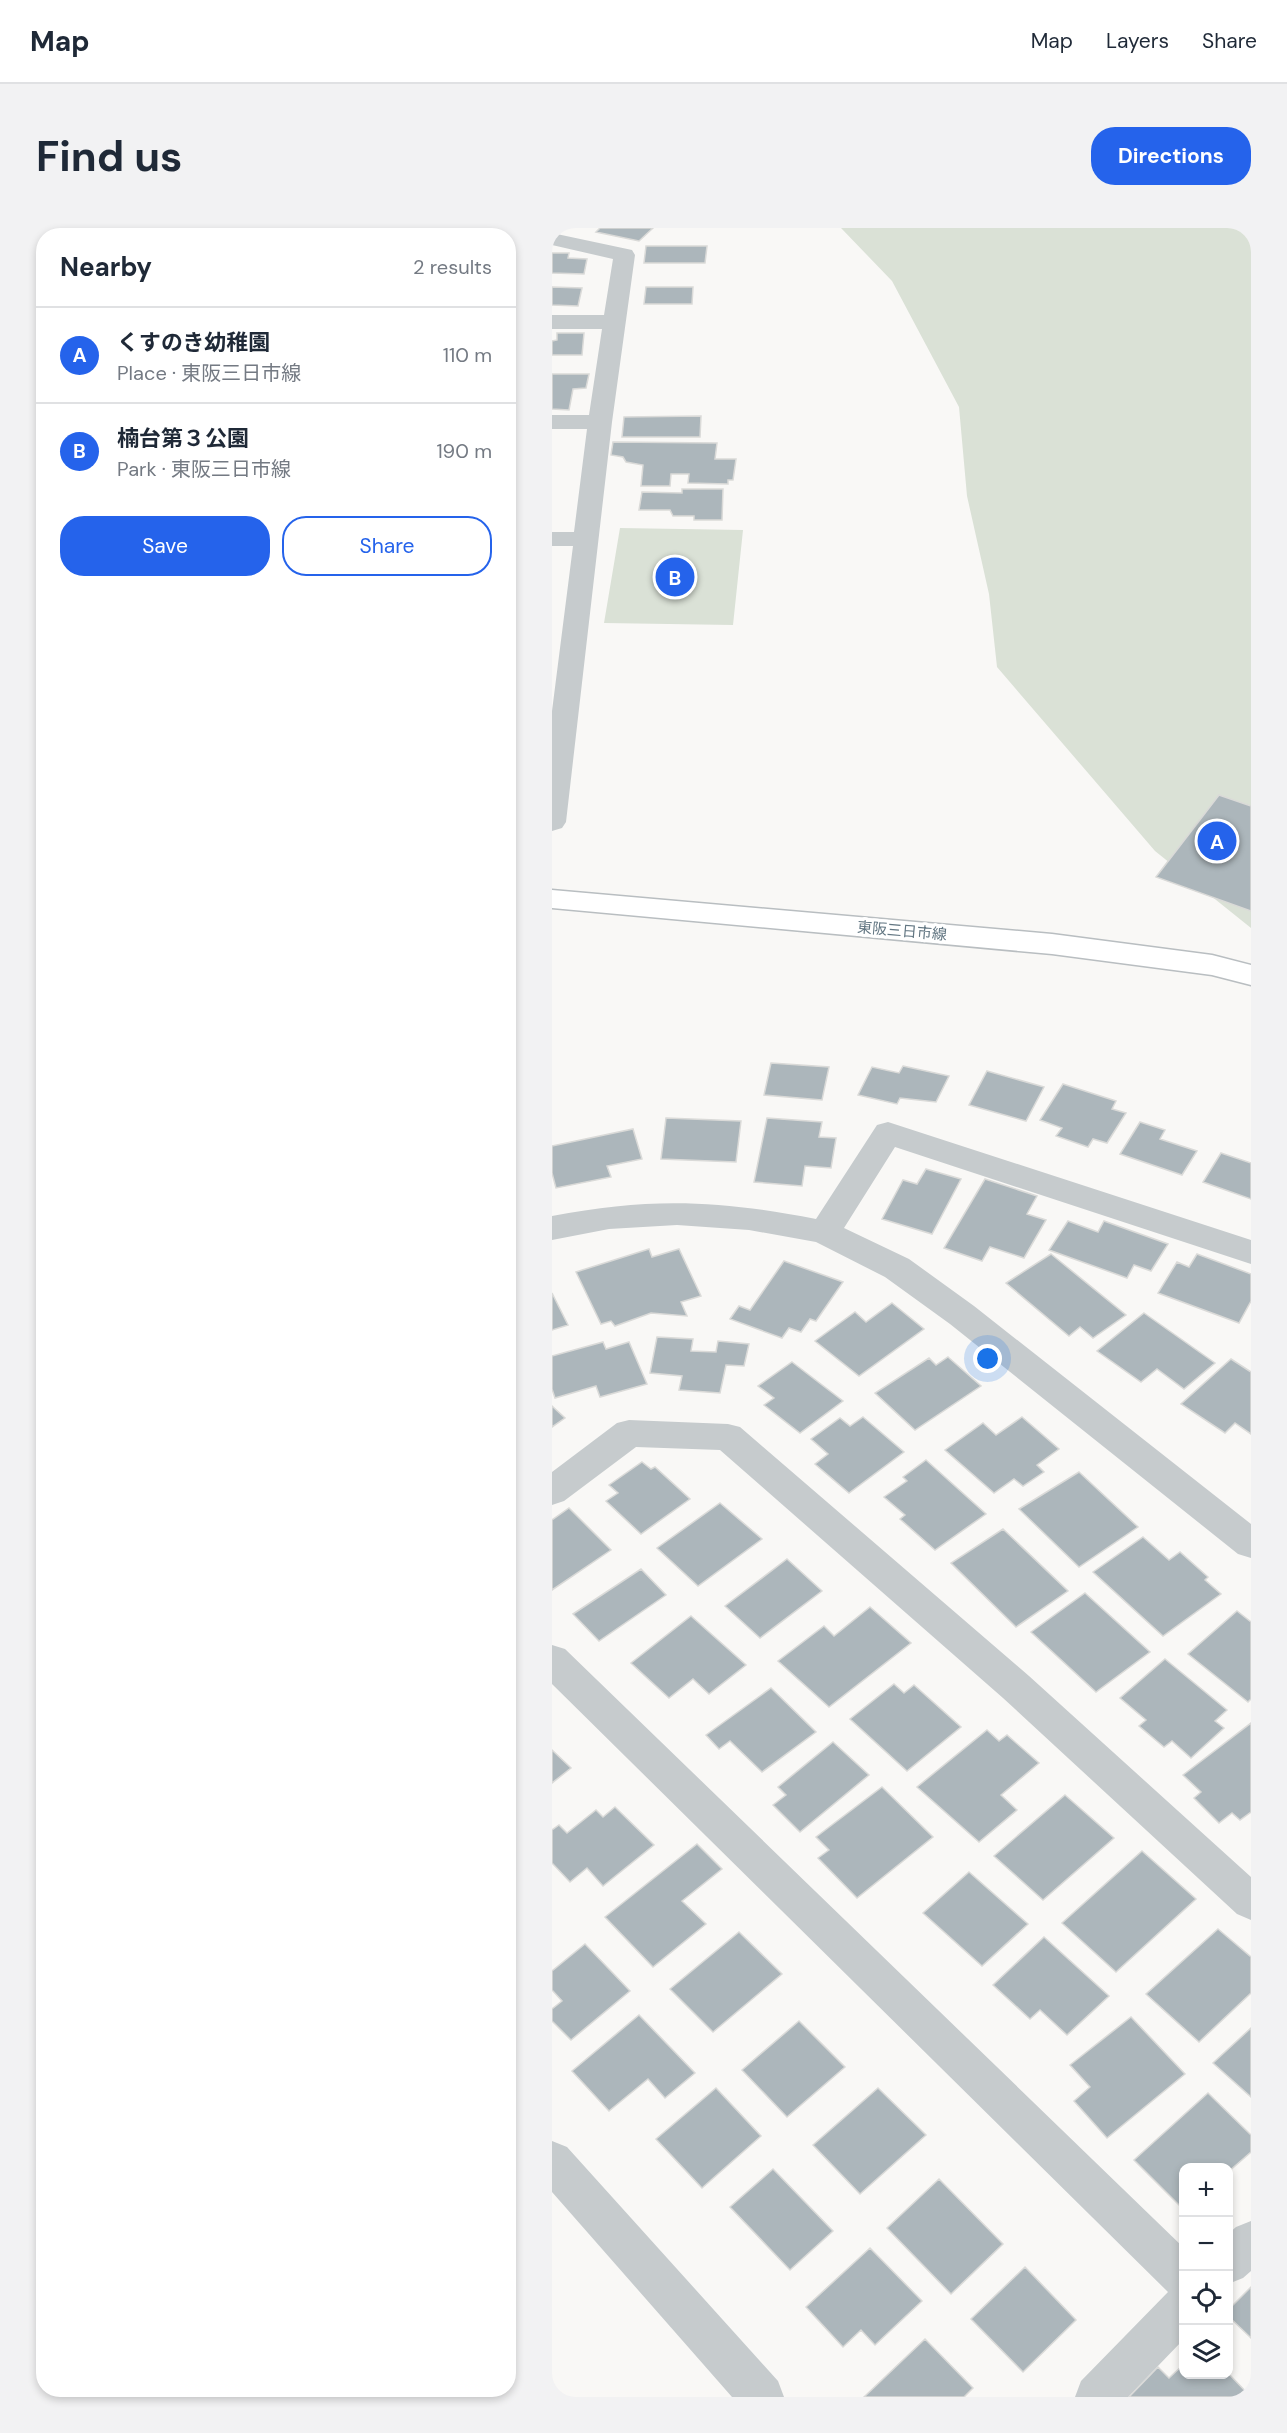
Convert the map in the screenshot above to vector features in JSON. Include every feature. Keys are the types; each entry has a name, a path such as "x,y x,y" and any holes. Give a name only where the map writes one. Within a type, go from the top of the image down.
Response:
{"main road":[{"name":"東阪三日市線","path":"552,899 1052,944 1212,965 1251,975"}],"street":[{"path":"552,239 624,255 586,539 562,657 552,822"},
{"path":"552,322 614,322"},
{"path":"552,422 600,422"},
{"path":"552,539 586,539"},
{"path":"823,1232 838,1214 888,1133 1251,1252"},
{"path":"552,1228 609,1217 677,1213 749,1218 823,1232 897,1268 962,1315 1251,1544"},
{"path":"552,1491 629,1433 728,1437 1016,1687 1251,1902"},
{"path":"552,1660 1179,2273"},
{"path":"552,2161 762,2397"},
{"path":"1233,2258 1251,2242"},
{"path":"1097,2397 1179,2312"}],"shaded area":[{"path":"841,228 1251,228 1251,928 1155,851 997,667 989,594 967,496 959,407 892,281"},
{"path":"620,528 743,530 733,625 604,623"}],"building":[{"path":"600,228 653,228 639,241 596,232"},
{"path":"646,246 707,246 705,263 644,263"},
{"path":"552,253 569,253 568,258 587,259 584,274 552,273"},
{"path":"552,287 582,288 578,306 552,305"},
{"path":"646,287 693,287 692,304 644,304"},
{"path":"557,333 584,333 582,355 552,355 552,341 557,340"},
{"path":"552,374 589,374 586,388 573,389 569,410 552,409"},
{"path":"701,416 700,437 622,437 624,417"},
{"path":"613,442 717,443 715,459 736,459 733,480 728,480 728,484 688,483 689,474 671,474 670,486 641,486 643,465 626,462 623,457 611,455"},
{"path":"682,489 723,489 722,520 694,520 694,516 673,516 670,510 639,510 642,492 682,493"},
{"path":"1219,795 1251,806 1251,911 1156,877"},
{"path":"771,1063 829,1067 822,1100 764,1095"},
{"path":"903,1066 949,1076 936,1102 900,1098 897,1104 858,1095 872,1067 899,1073"},
{"path":"987,1071 1044,1087 1026,1121 969,1105"},
{"path":"1063,1084 1116,1101 1112,1109 1126,1113 1107,1143 1093,1139 1088,1147 1056,1136 1062,1128 1040,1120"},
{"path":"666,1118 741,1121 736,1162 661,1159"},
{"path":"767,1118 822,1122 819,1137 836,1138 831,1168 805,1166 802,1186 754,1182"},
{"path":"1140,1122 1165,1130 1160,1139 1197,1151 1182,1175 1120,1154"},
{"path":"633,1129 642,1159 607,1166 611,1177 556,1188 552,1173 552,1146"},
{"path":"1221,1153 1251,1163 1251,1199 1203,1182"},
{"path":"926,1169 961,1179 932,1234 882,1219 903,1180 917,1184"},
{"path":"985,1179 1037,1196 1027,1214 1046,1220 1024,1258 990,1247 982,1261 944,1248"},
{"path":"1068,1221 1098,1232 1104,1221 1168,1244 1151,1271 1134,1265 1127,1278 1049,1250"},
{"path":"649,1249 652,1257 679,1249 701,1296 681,1302 687,1316 651,1313 615,1326 611,1321 601,1324 576,1272"},
{"path":"1051,1254 1126,1315 1093,1338 1080,1327 1069,1336 1006,1283"},
{"path":"1197,1254 1251,1274 1251,1301 1239,1323 1158,1293 1177,1262 1189,1267"},
{"path":"784,1261 843,1282 816,1321 810,1319 801,1332 789,1328 782,1338 730,1319 739,1306 750,1310"},
{"path":"552,1293 568,1325 552,1330"},
{"path":"892,1303 924,1329 859,1376 815,1341 855,1312 866,1322"},
{"path":"1144,1313 1215,1363 1184,1389 1157,1369 1141,1382 1097,1351"},
{"path":"657,1337 693,1339 691,1351 716,1352 718,1341 749,1344 744,1366 726,1365 720,1393 679,1390 682,1376 650,1373"},
{"path":"603,1342 606,1349 629,1342 647,1384 600,1397 596,1386 555,1398 552,1389 552,1356"},
{"path":"948,1357 981,1386 915,1430 875,1393 929,1358 936,1365"},
{"path":"1231,1359 1251,1372 1251,1434 1235,1423 1225,1433 1181,1404"},
{"path":"792,1362 843,1401 800,1433 764,1405 774,1398 758,1386"},
{"path":"552,1406 565,1418 552,1427"},
{"path":"863,1417 904,1452 849,1493 815,1464 828,1454 811,1439 840,1418 850,1426"},
{"path":"1022,1417 1059,1449 1037,1465 1044,1472 1023,1486 1014,1479 994,1493 945,1450 983,1423 996,1435"},
{"path":"926,1460 986,1514 935,1550 900,1519 905,1515 884,1497 907,1481 903,1477"},
{"path":"642,1462 651,1469 655,1467 690,1499 641,1534 606,1501 618,1493 609,1485"},
{"path":"1079,1472 1138,1527 1079,1567 1019,1509"},
{"path":"720,1503 762,1539 698,1586 657,1548"},
{"path":"569,1508 611,1550 552,1590 552,1520"},
{"path":"1003,1529 1068,1591 1016,1627 951,1563"},
{"path":"1143,1537 1169,1560 1180,1552 1208,1577 1205,1580 1221,1594 1163,1636 1093,1572"},
{"path":"787,1559 822,1591 760,1638 725,1606"},
{"path":"641,1569 666,1595 599,1641 573,1614"},
{"path":"1085,1593 1150,1652 1096,1692 1031,1632"},
{"path":"870,1607 911,1643 829,1707 778,1661 824,1626 834,1636"},
{"path":"1237,1611 1251,1622 1251,1699 1248,1702 1188,1654"},
{"path":"691,1616 746,1665 709,1694 693,1679 669,1698 631,1663"},
{"path":"1165,1659 1227,1710 1215,1721 1224,1728 1191,1758 1172,1741 1164,1747 1139,1726 1146,1720 1120,1698"},
{"path":"894,1684 904,1693 914,1685 961,1727 907,1771 850,1719"},
{"path":"771,1688 816,1732 762,1772 730,1741 719,1749 706,1735"},
{"path":"1251,1723 1251,1812 1240,1820 1232,1813 1219,1823 1194,1798 1201,1792 1183,1775"},
{"path":"987,1730 999,1741 1007,1735 1039,1763 1001,1795 1017,1810 979,1842 917,1787"},
{"path":"833,1742 869,1775 800,1832 773,1805 786,1795 778,1787"},
{"path":"552,1750 571,1768 552,1783"},
{"path":"882,1787 933,1837 857,1898 818,1858 829,1850 816,1837"},
{"path":"1065,1795 1114,1838 1043,1900 994,1856"},
{"path":"615,1807 654,1845 603,1886 587,1868 570,1882 552,1863 552,1830 559,1825 567,1833 596,1810 603,1817"},
{"path":"697,1844 722,1869 682,1901 706,1924 653,1967 605,1917"},
{"path":"1142,1851 1196,1899 1116,1972 1062,1923"},
{"path":"969,1872 1028,1924 982,1966 923,1913"},
{"path":"1218,1929 1251,1957 1251,1993 1199,2042 1146,1994"},
{"path":"739,1932 782,1974 713,2032 670,1989"},
{"path":"1044,1937 1109,1996 1067,2035 1040,2010 1030,2019 993,1985"},
{"path":"585,1944 630,1991 571,2040 552,2021 552,2009 562,2001 552,1990 552,1971"},
{"path":"639,2015 695,2073 665,2098 648,2079 609,2111 572,2071"},
{"path":"1131,2017 1185,2074 1107,2138 1074,2101 1090,2087 1070,2065"},
{"path":"799,2021 845,2067 787,2117 742,2070"},
{"path":"1251,2028 1251,2097 1213,2063"},
{"path":"716,2088 761,2136 702,2188 656,2139"},
{"path":"878,2088 926,2135 860,2194 813,2145"},
{"path":"1208,2093 1251,2135 1251,2152 1233,2168 1233,2163 1179,2163 1179,2205 1134,2160"},
{"path":"773,2169 833,2231 790,2270 730,2207"},
{"path":"939,2179 1003,2244 951,2294 887,2228"},
{"path":"870,2248 922,2301 875,2345 861,2330 843,2347 806,2307"},
{"path":"1025,2267 1076,2320 1023,2372 971,2319"},
{"path":"1251,2287 1251,2338 1233,2321 1233,2305"},
{"path":"925,2339 973,2388 964,2397 864,2397"},
{"path":"1158,2367 1169,2378 1179,2369 1179,2379 1233,2378 1251,2397 1129,2397"}],"place":[{"name":"楠台第３公園","path":"675,577"},
{"name":"くすのき幼稚園","path":"1217,841"}]}
